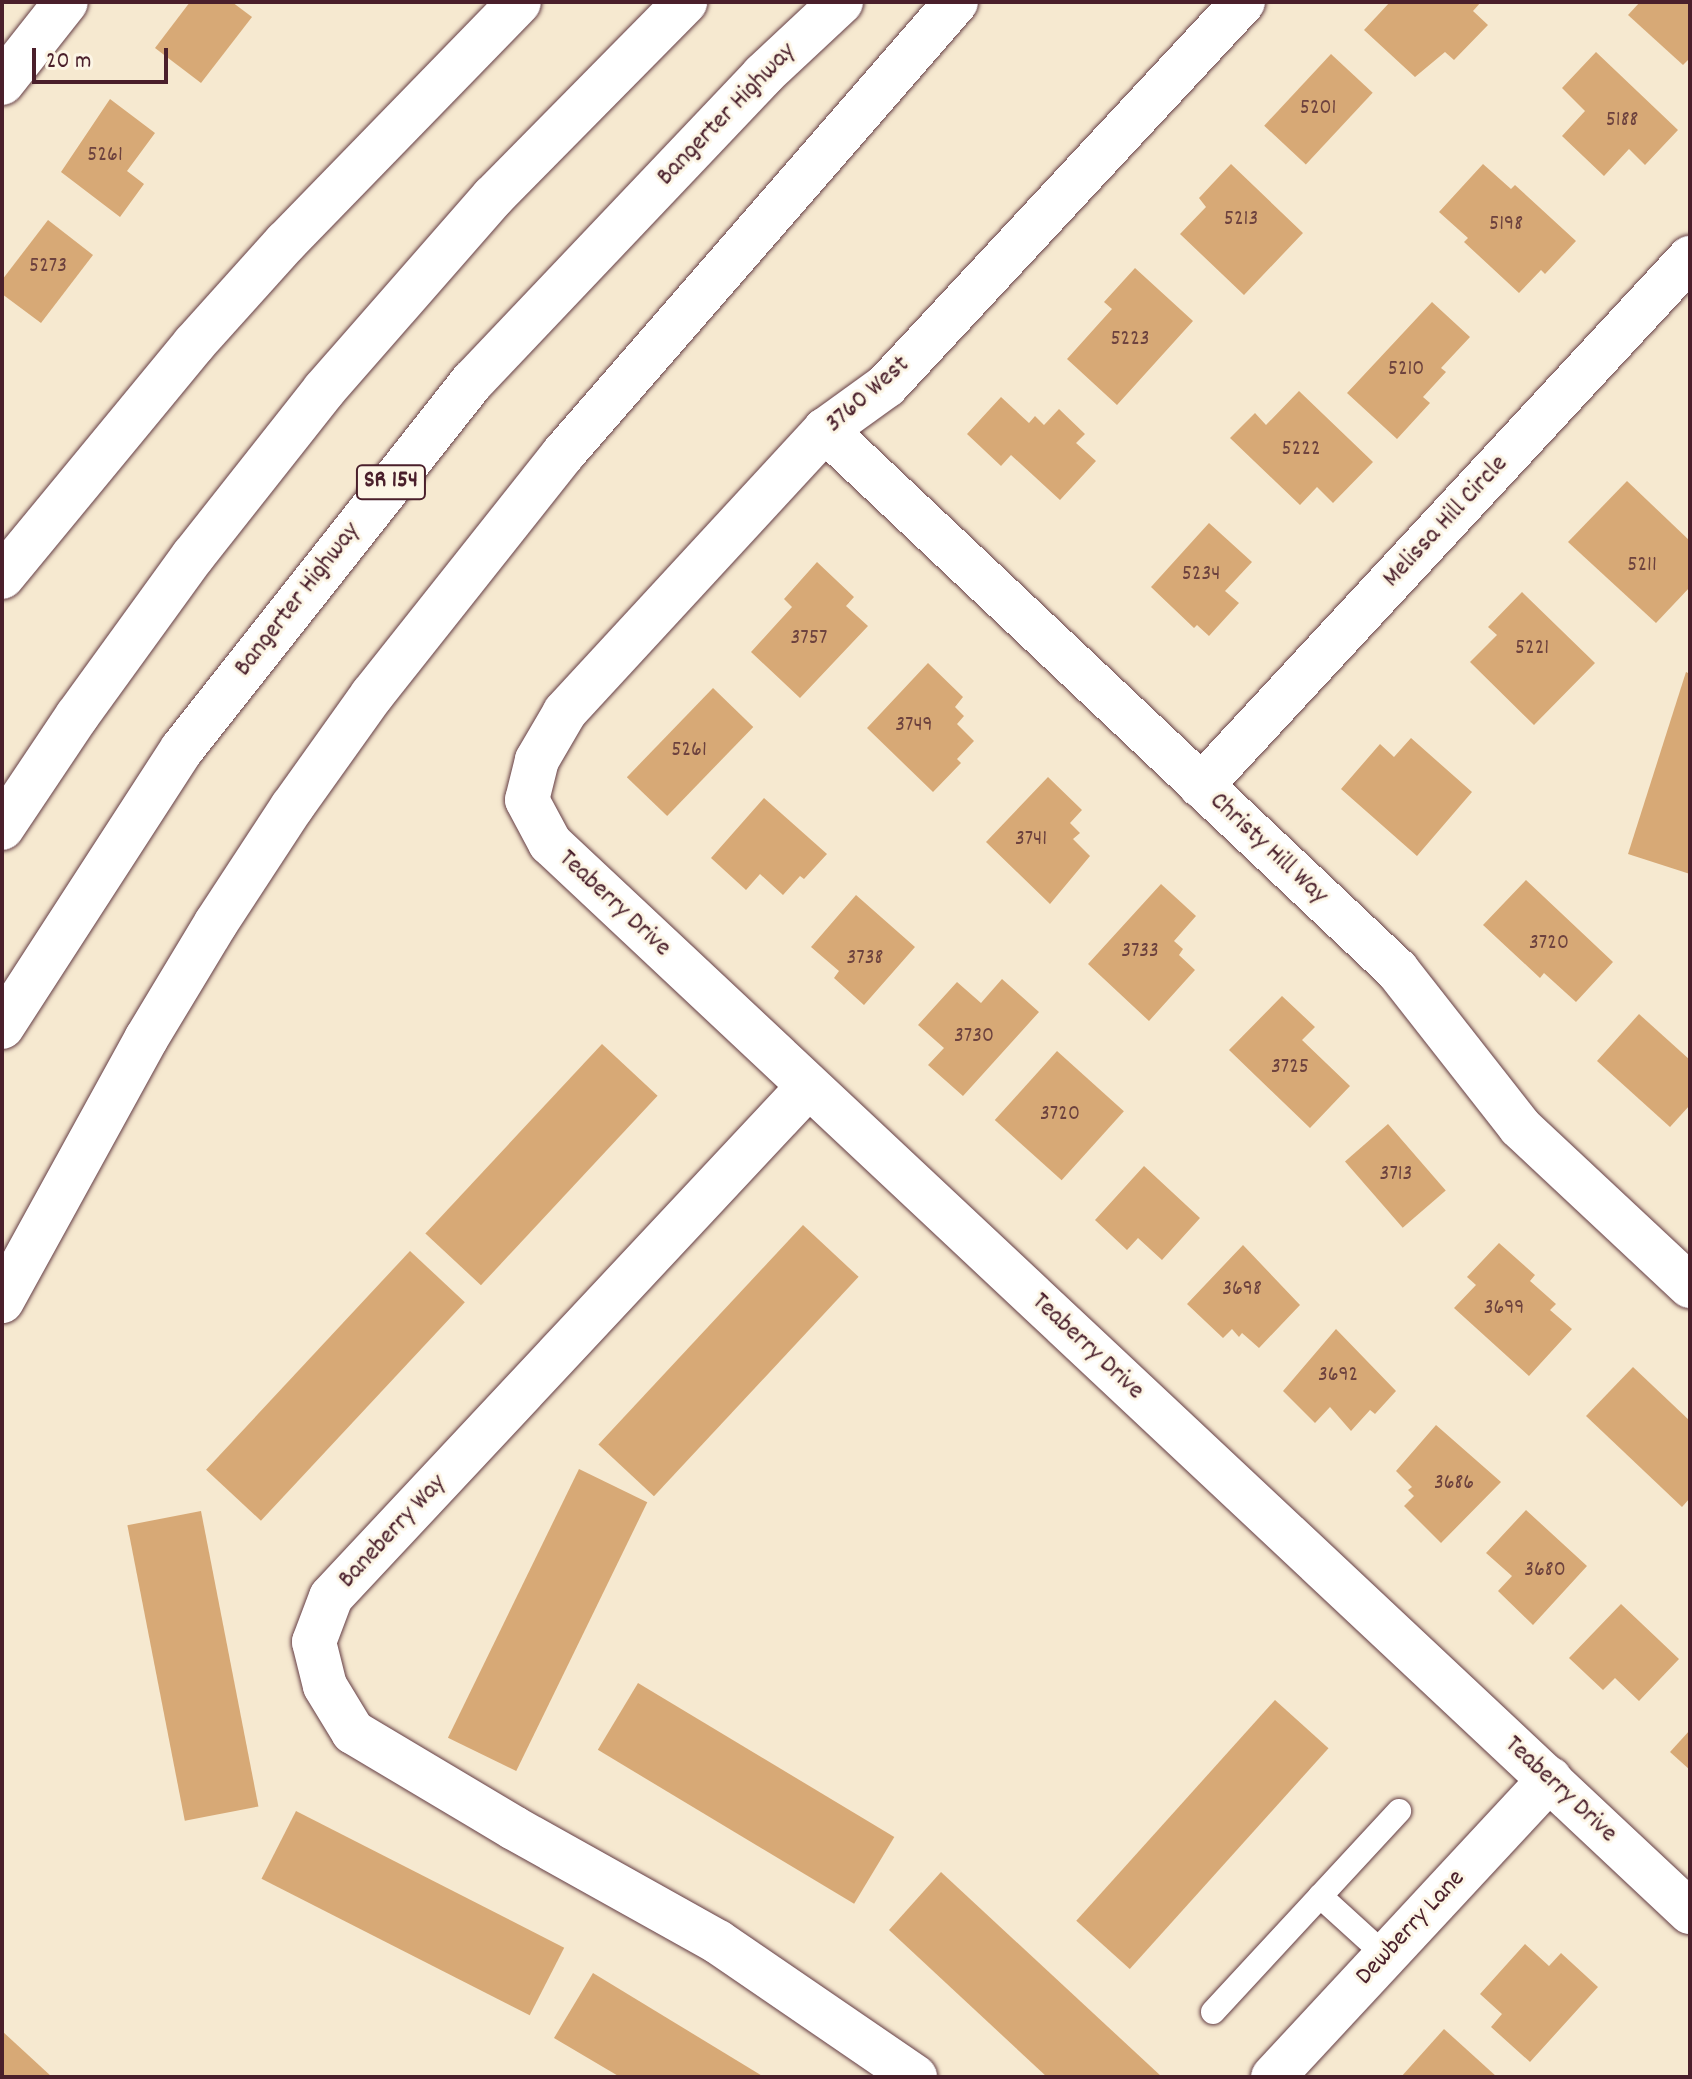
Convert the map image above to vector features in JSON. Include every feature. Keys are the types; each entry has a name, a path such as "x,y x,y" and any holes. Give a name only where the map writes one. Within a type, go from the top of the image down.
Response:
{"main road":[{"path":"2,83 66,2"},
{"path":"2,577 204,333 286,242 519,2"},
{"path":"2,828 77,716 193,556 324,390 493,197 685,2"},
{"name":"Bangerter Highway","path":"2,1027 182,749 473,381 763,75 841,2"},
{"path":"2,1301 146,1039 216,923 292,807 372,695 563,454 956,2"},
{"name":"3760 West","path":"537,760 565,712 825,430 886,386 1243,2"},
{"name":"Melissa Hill Circle","path":"1201,786 1690,258"},
{"name":"Christy Hill Way","path":"825,430 1397,970 1520,1127 1690,1286"},
{"name":"Teaberry Drive","path":"537,760 527,800 550,843 1690,1912"},
{"name":"Baneberry Way","path":"808,1087 331,1597 314,1642 325,1686 353,1732 514,1828 718,1942 915,2077"},
{"name":"Dewberry Lane","path":"1273,2077 1550,1779"}],"lane":[{"path":"1213,2012 1399,1811"},
{"path":"1320,1896 1386,1956"}],"building":[{"path":"190,2 232,2 252,17 201,83 155,48"},
{"path":"1390,2 1481,2 1473,11 1488,25 1454,60 1445,52 1415,77 1364,30"},
{"path":"1640,2 1690,2 1690,58 1683,65 1628,15"},
{"path":"1596,52 1678,130 1645,165 1629,149 1604,176 1562,136 1585,111 1562,88"},
{"path":"1331,54 1373,93 1306,165 1264,126"},
{"path":"110,99 155,133 127,171 144,184 120,217 61,172"},
{"path":"1231,164 1303,233 1244,295 1180,234 1206,207 1199,198"},
{"path":"1483,164 1511,189 1515,185 1576,241 1545,274 1541,270 1519,293 1464,242 1468,238 1439,212"},
{"path":"48,220 93,255 41,323 2,294 2,280"},
{"path":"1135,268 1193,321 1117,405 1067,359 1112,309 1104,302"},
{"path":"1432,302 1470,337 1441,368 1446,372 1423,397 1430,403 1397,439 1347,393"},
{"path":"1299,391 1373,462 1333,503 1317,487 1300,505 1230,438 1255,413 1266,425"},
{"path":"1001,397 1029,423 1035,416 1044,425 1059,409 1085,434 1076,443 1096,461 1060,500 1011,455 1001,466 967,434"},
{"path":"1627,481 1690,541 1690,587 1656,623 1568,542"},
{"path":"1209,523 1252,562 1225,591 1239,603 1209,636 1197,625 1194,628 1151,587"},
{"path":"817,562 854,597 846,606 868,626 800,698 751,652 792,607 784,599"},
{"path":"1522,592 1595,663 1534,725 1470,662 1497,635 1488,627"},
{"path":"928,663 963,697 955,707 964,716 957,724 974,741 957,759 961,763 933,792 867,728"},
{"path":"1686,672 1690,674 1690,874 1628,854"},
{"path":"713,688 753,727 667,816 627,777"},
{"path":"1411,738 1472,792 1417,856 1341,789 1380,744 1394,757"},
{"path":"1048,777 1082,810 1070,823 1080,833 1073,839 1090,856 1050,904 986,842"},
{"path":"764,798 827,854 804,879 800,876 783,895 760,874 746,890 711,858"},
{"path":"1526,880 1613,962 1576,1002 1544,973 1540,978 1483,925"},
{"path":"1161,884 1196,916 1174,941 1183,949 1179,955 1195,970 1149,1021 1088,964"},
{"path":"856,895 915,947 864,1005 834,978 839,971 811,947"},
{"path":"1002,979 1039,1012 963,1096 928,1065 944,1048 918,1025 957,982 981,1003"},
{"path":"1282,996 1315,1027 1302,1040 1350,1086 1310,1128 1229,1050"},
{"path":"1639,1014 1690,1060 1690,1105 1670,1127 1597,1061"},
{"path":"602,1044 658,1096 481,1285 425,1233"},
{"path":"1057,1051 1124,1111 1062,1180 995,1120"},
{"path":"1388,1124 1446,1190 1403,1228 1345,1161"},
{"path":"1144,1166 1200,1218 1162,1260 1138,1238 1127,1250 1095,1220"},
{"path":"803,1225 859,1277 654,1496 598,1444"},
{"path":"1499,1243 1535,1275 1530,1281 1556,1304 1550,1310 1572,1329 1529,1376 1454,1308 1476,1285 1467,1277"},
{"path":"1243,1245 1300,1305 1259,1348 1242,1333 1239,1337 1232,1329 1223,1338 1187,1304"},
{"path":"410,1251 465,1302 261,1521 206,1470"},
{"path":"1336,1329 1396,1391 1375,1414 1370,1410 1351,1431 1330,1407 1315,1423 1283,1391"},
{"path":"1633,1367 1690,1421 1690,1498 1682,1507 1586,1416"},
{"path":"1436,1425 1501,1482 1441,1543 1404,1506 1414,1496 1408,1490 1412,1487 1396,1471"},
{"path":"579,1469 647,1502 516,1771 448,1738"},
{"path":"1526,1510 1587,1566 1533,1625 1498,1591 1512,1576 1486,1553"},
{"path":"201,1511 258,1806 185,1821 127,1525"},
{"path":"1621,1604 1679,1659 1639,1701 1615,1678 1603,1690 1569,1658"},
{"path":"638,1683 894,1837 854,1904 598,1750"},
{"path":"1275,1700 1329,1748 1130,1969 1076,1921"},
{"path":"1690,1730 1690,1770 1670,1752"},
{"path":"296,1811 564,1948 530,2015 261,1879"},
{"path":"941,1872 1162,2077 1047,2077 889,1930"},
{"path":"1525,1944 1549,1966 1561,1953 1598,1987 1530,2062 1491,2027 1502,2014 1480,1994"},
{"path":"593,1973 764,2077 620,2077 554,2038"},
{"path":"1444,2029 1497,2077 1401,2077"},
{"path":"2,2031 52,2077 2,2077"}]}
